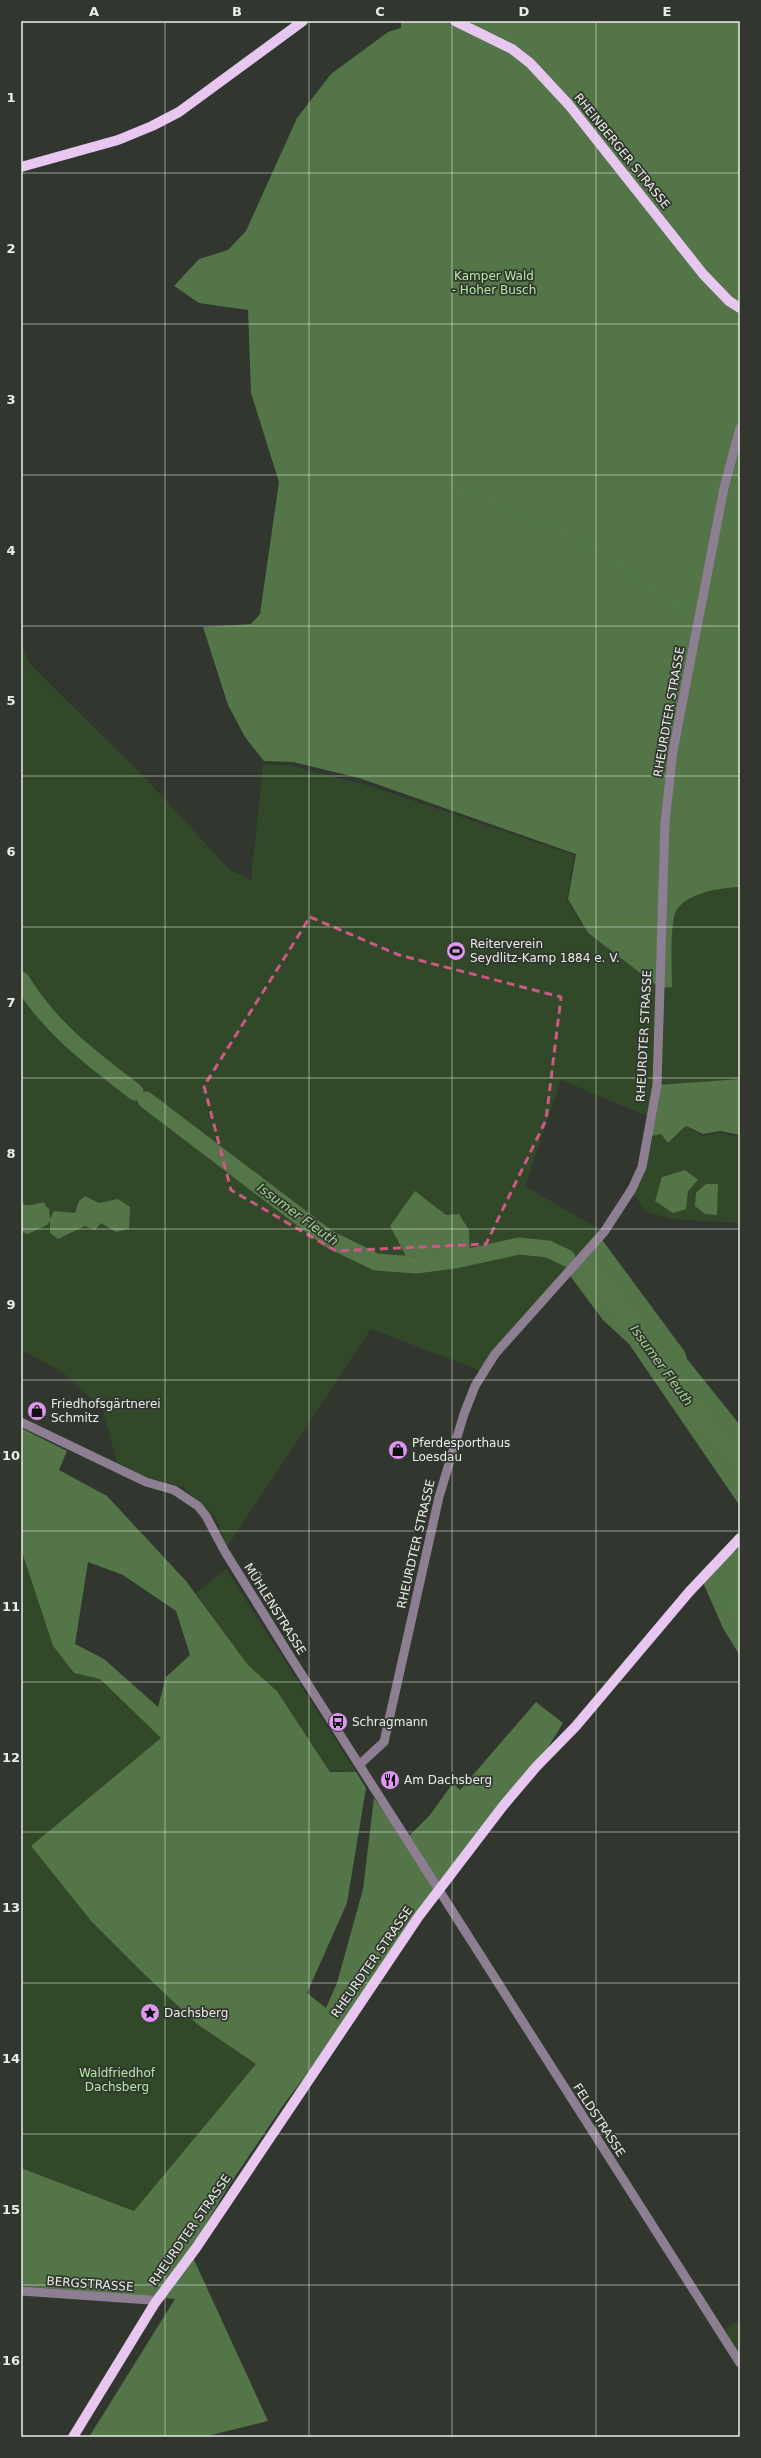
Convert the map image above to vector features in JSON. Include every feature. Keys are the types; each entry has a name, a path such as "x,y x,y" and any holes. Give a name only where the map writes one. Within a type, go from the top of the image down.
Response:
{"main road":[{"path":"21,167 118,140 152,126 179,112 303,21"},
{"name":"RHEINBERGER STRASSE","path":"455,21 471,24 512,49 530,63 569,105 703,274 729,301 740,308"},
{"name":"RHEURDTER STRASSE","path":"73,2437 155,2303 196,2248 335,2040 439,1890 536,1767 576,1726 689,1592 740,1538"}],"street":[{"name":"RHEURDTER STRASSE","path":"360,1764 384,1742 439,1497 464,1414 475,1386 495,1354 604,1232 632,1189 642,1167 656,1085 665,822 673,751 723,495 740,428"},
{"name":"MÜHLENSTRASSE","path":"21,1422 146,1482 174,1490 198,1506 439,1890"},
{"name":"FELDSTRASSE","path":"439,1890 740,2363"},
{"name":"BERGSTRASSE","path":"21,2291 150,2300 155,2303"}],"highlighted area":[{"path":"310,917 399,955 561,997 546,1120 486,1244 336,1251 231,1190 204,1086"}],"green space":[{"name":"Kamper Wald - Hoher Busch","path":"401,21 453,21 470,27 473,21 740,21 740,887 702,893 684,902 677,909 674,917 672,933 672,987 660,988 588,933 568,899 576,854 359,778 293,762 264,761 245,737 228,705 203,627 251,624 260,614 279,482 251,393 248,310 199,303 174,286 199,259 228,250 246,231 297,118 331,74 388,32 401,28"},
{"path":"21,643 30,664 146,779 229,869 251,880 263,765 288,765 370,786 574,855 567,900 587,933 637,968 643,975 672,987 672,933 674,917 677,909 684,902 702,893 740,887 740,1079 657,1085 652,1118 561,1080 525,1186 604,1232 484,1372 371,1329 227,1547 215,1516 183,1487 136,1474 118,1465 102,1408 61,1371 21,1350"},
{"path":"740,1079 740,1135 720,1131 703,1134 686,1126 668,1143 661,1134 648,1137 657,1085"},
{"path":"686,1127 703,1136 720,1133 740,1137 740,1223 671,1219 645,1211 632,1191 648,1137 661,1133 668,1144"},
{"path":"685,1170 698,1180 688,1191 686,1209 673,1213 655,1201 662,1177"},
{"path":"706,1184 718,1184 717,1215 705,1214 695,1206 696,1193"},
{"path":"415,1191 446,1215 459,1214 469,1230 470,1257 406,1256 390,1226"},
{"path":"85,1196 99,1203 118,1199 130,1207 129,1229 116,1232 101,1223 95,1230 85,1226 58,1239 50,1233 50,1221 47,1225 28,1234 21,1232 21,1203 24,1205 30,1205 45,1203 46,1207 49,1208 50,1219 54,1211 75,1213 79,1201"},
{"path":"600,1237 685,1352 687,1359 740,1425 740,1506 629,1344 603,1320 568,1273"},
{"path":"21,1428 67,1451 59,1470 107,1496 186,1581 248,1665 277,1691 330,1772 356,1772 366,1788 347,1903 307,1993 326,2008 337,1983 363,1889 374,1798 432,1879 406,1839 430,1815 453,1783 460,1790 536,1702 563,1723 536,1767 282,2107 228,2187 190,2251 268,2421 203,2437 89,2437 175,2299 21,2286 21,2168 134,2211 256,2064 197,2024 141,1971 92,1922 31,1846 161,1738 100,1679 74,1673 53,1646 21,1549","holes":["88,1562 123,1575 176,1611 190,1655 166,1677 158,1707 104,1659 75,1644"]},
{"path":"740,1547 740,1656 723,1628 701,1578"},
{"name":"Waldfriedhof Dachsberg","path":"21,1549 53,1646 73,1673 100,1679 161,1738 31,1846 92,1922 141,1971 197,2024 256,2064 134,2211 21,2168"},
{"path":"226,1569 356,1772 330,1771 277,1691 248,1665 196,1593"},
{"path":"740,2320 740,2355 724,2330"}],"waterway":[{"path":"448,485 578,538 690,614"},
{"path":"705,623 740,643"},
{"name":"Issumer Fleuth","path":"21,980 32,997 58,1028 87,1054 135,1092"},
{"name":"Issumer Fleuth","path":"146,1100 329,1239 376,1262 416,1265 455,1260 519,1246 548,1249 567,1258"},
{"name":"Issumer Fleuth","path":"583,1269 611,1296 668,1376 711,1431 740,1461"},
{"path":"740,1589 734,1603 736,1618 740,1627"}],"place":[{"name":"Reiterverein Seydlitz-Kamp 1884 e. V.","path":"456,951"},
{"name":"Friedhofsgärtnerei Schmitz","path":"37,1411"},
{"name":"Pferdesporthaus Loesdau","path":"398,1450"},
{"name":"Schragmann","path":"338,1722"},
{"name":"Am Dachsberg","path":"390,1780"},
{"name":"Dachsberg","path":"150,2013"}]}
